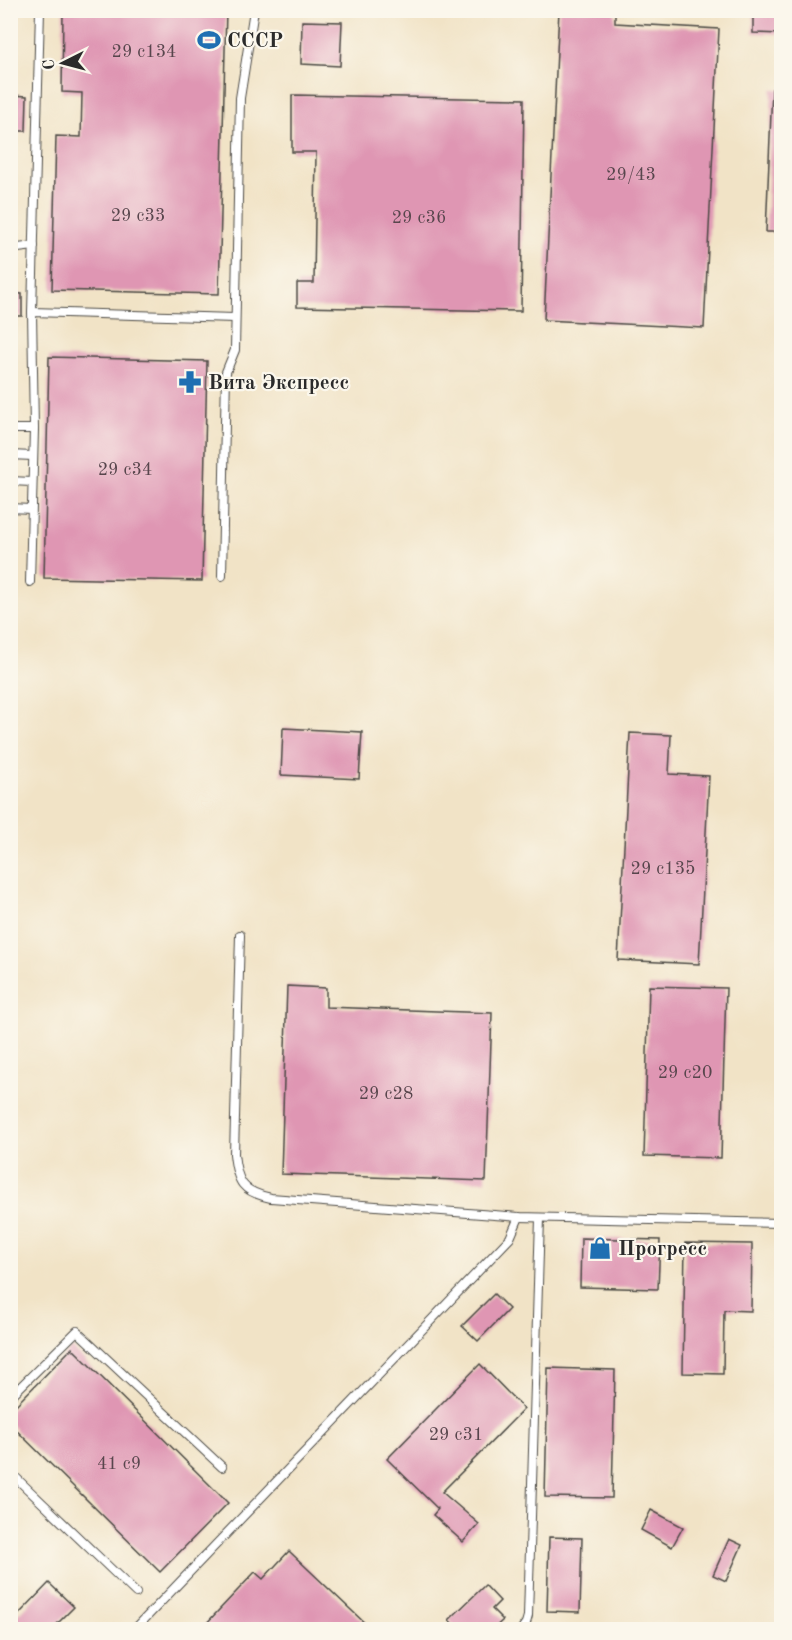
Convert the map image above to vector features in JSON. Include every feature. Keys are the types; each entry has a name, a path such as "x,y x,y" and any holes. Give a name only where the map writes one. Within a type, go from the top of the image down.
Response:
{"lane":[{"path":"30,582 34,429 32,312 40,10"},
{"path":"222,576 226,372 235,350 240,98 254,10"},
{"path":"10,249 34,246"},
{"path":"32,312 235,318"},
{"path":"10,429 34,429"},
{"path":"10,455 33,456"},
{"path":"10,481 33,482"},
{"path":"10,508 31,509"},
{"path":"240,935 234,1154 236,1171 243,1185 254,1195 519,1217 782,1223"},
{"path":"134,1629 510,1238 519,1217"},
{"path":"521,1629 528,1616 540,1218"},
{"path":"10,1396 77,1331 222,1467"},
{"path":"10,1472 136,1593"}],"building":[{"path":"63,10 226,10 219,294 52,290 56,136 81,137 82,93 62,92"},
{"path":"559,10 615,10 615,23 719,29 704,328 544,320"},
{"path":"753,10 782,10 782,34 753,33"},
{"path":"302,21 342,22 340,66 301,64"},
{"path":"772,89 782,89 782,232 766,232"},
{"path":"10,95 27,96 26,131 10,131"},
{"path":"292,95 524,99 521,311 297,307 297,283 314,283 316,152 292,152"},
{"path":"10,293 22,294 22,316 10,316"},
{"path":"49,357 207,361 202,581 44,578"},
{"path":"283,728 362,732 359,779 281,775"},
{"path":"630,733 671,735 669,774 709,776 699,964 618,960"},
{"path":"287,986 326,988 326,1007 492,1013 486,1181 281,1174"},
{"path":"649,986 726,988 721,1158 644,1156"},
{"path":"581,1238 660,1240 658,1289 580,1287"},
{"path":"685,1243 752,1244 751,1311 724,1310 723,1374 683,1373"},
{"path":"494,1294 509,1309 478,1341 462,1326"},
{"path":"72,1348 228,1503 160,1572 10,1424 10,1411"},
{"path":"480,1364 524,1409 442,1492 479,1524 463,1542 433,1515 438,1509 387,1459"},
{"path":"548,1368 615,1370 612,1498 545,1497"},
{"path":"651,1510 683,1527 672,1547 641,1530"},
{"path":"549,1537 582,1538 580,1612 547,1611"},
{"path":"729,1539 742,1545 726,1581 713,1575"},
{"path":"289,1551 371,1629 318,1629 312,1624 307,1629 201,1629 255,1572 263,1579"},
{"path":"49,1583 74,1607 52,1629 10,1629 10,1606 19,1614"},
{"path":"485,1585 500,1601 492,1609 503,1620 493,1629 458,1629 449,1620"}],"place":[{"name":"СССР","path":"209,40"},
{"name":"Вита Экспресс","path":"190,382"},
{"name":"Прогресс","path":"600,1248"}]}
